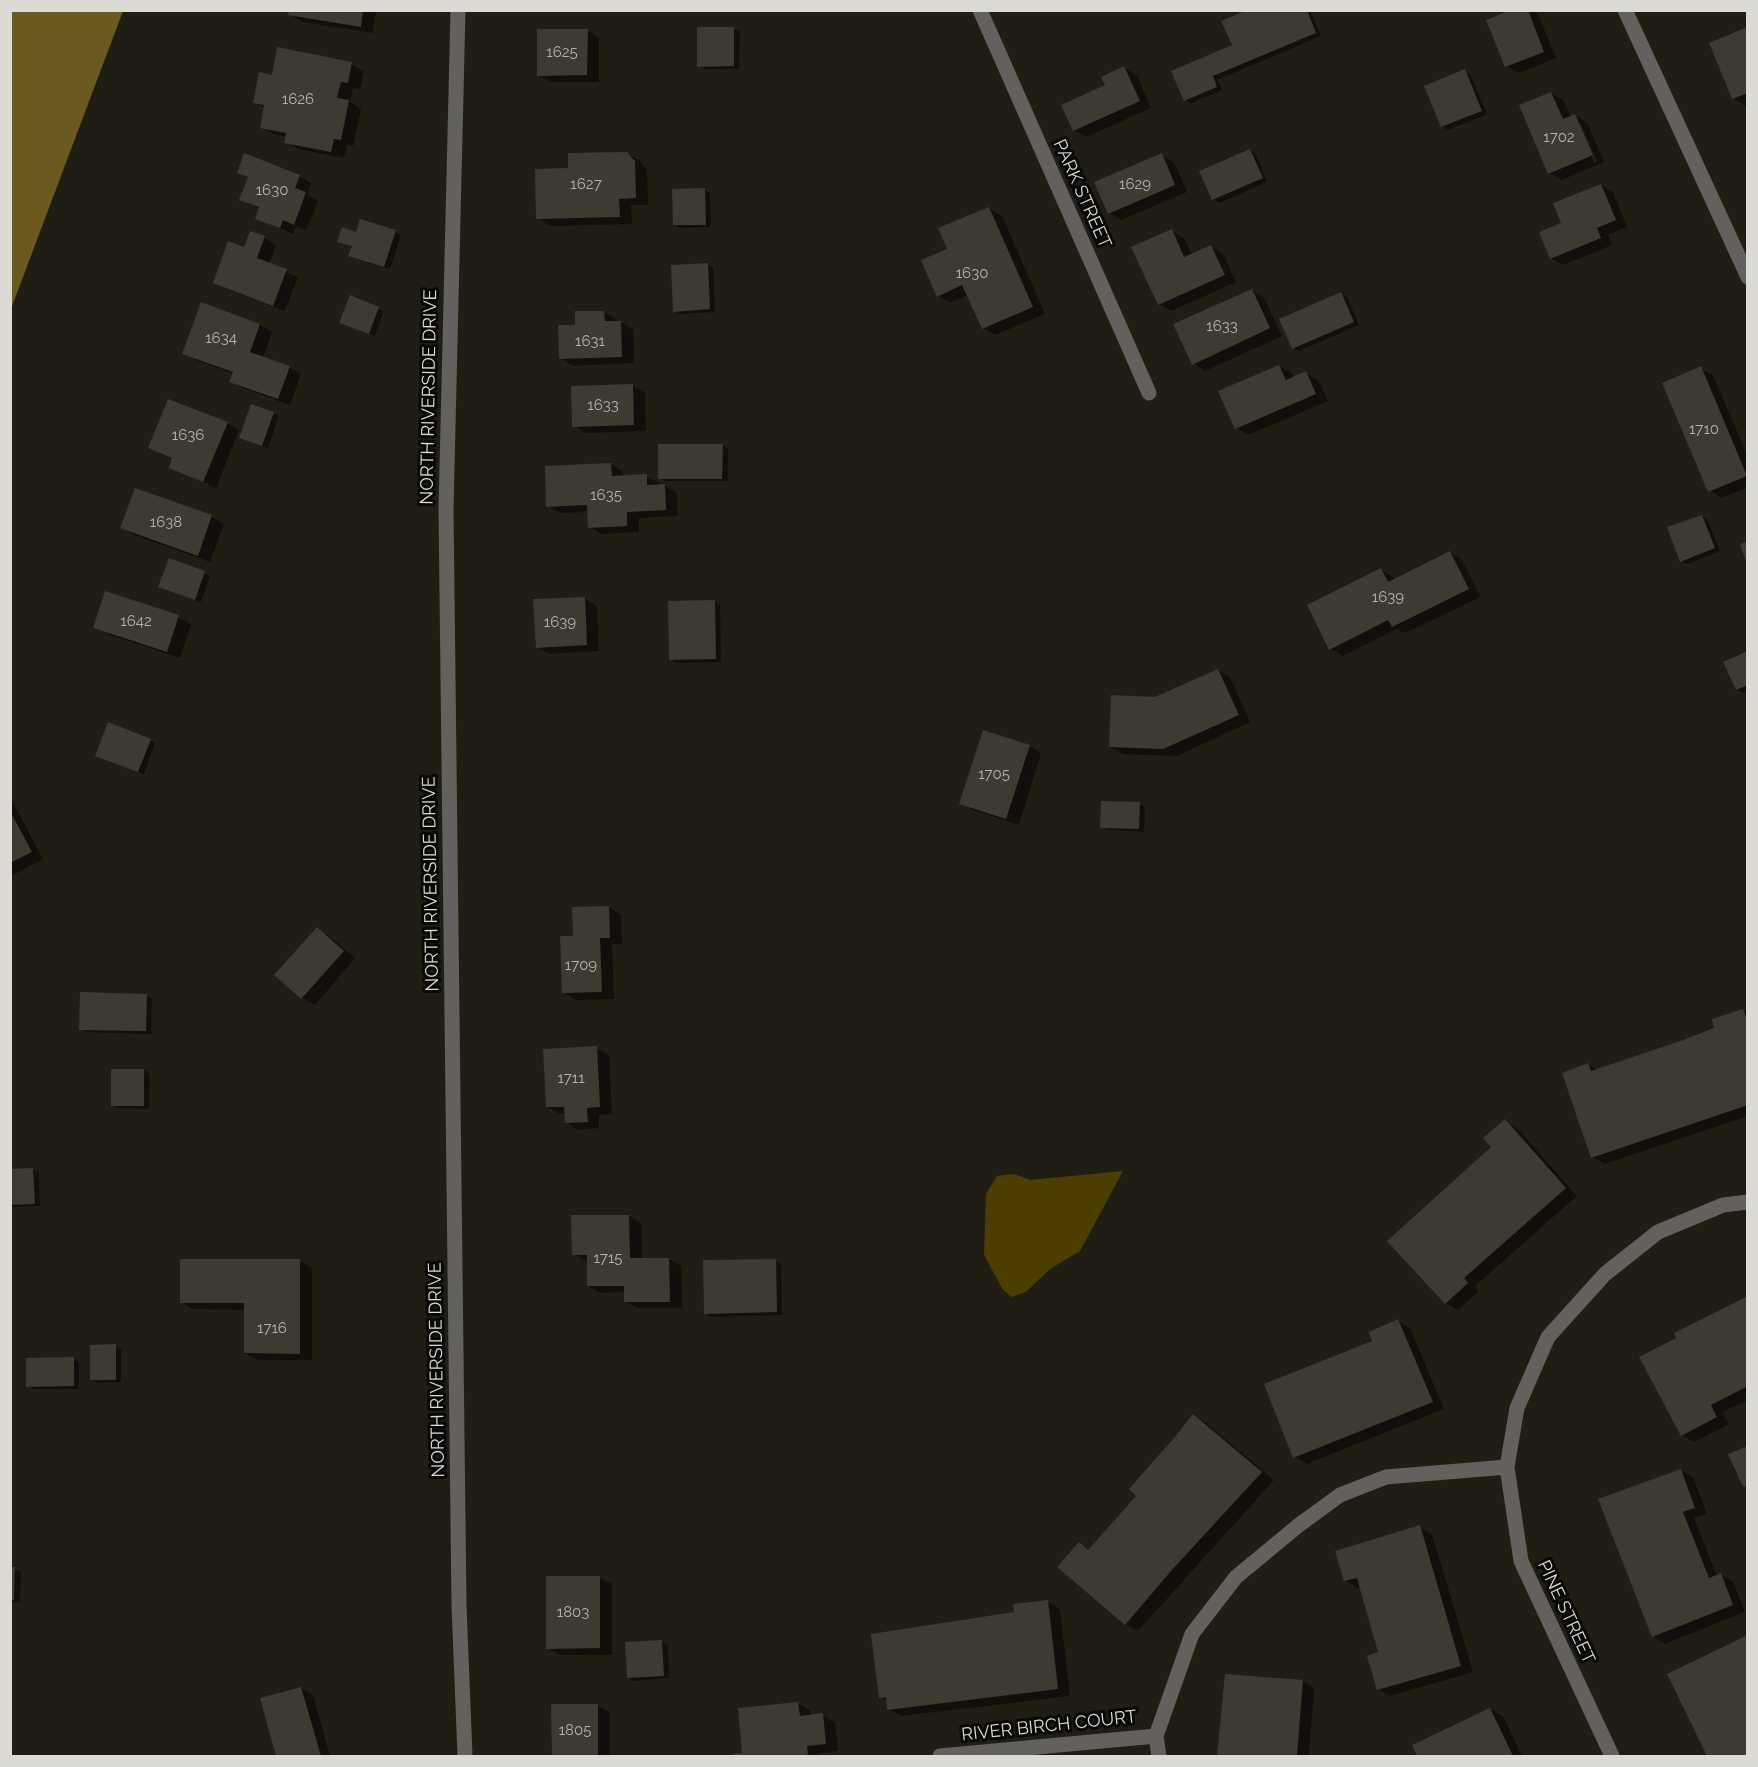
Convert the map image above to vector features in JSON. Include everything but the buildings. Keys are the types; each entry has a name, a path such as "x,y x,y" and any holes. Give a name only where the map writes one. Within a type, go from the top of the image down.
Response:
{"street":[{"name":"NORTH RIVERSIDE DRIVE","path":"458,10 446,509 459,1605 465,1756"},
{"name":"PARK STREET","path":"980,10 1149,393"},
{"path":"1625,10 1748,276"},
{"name":"PINE STREET","path":"1612,1756 1521,1561 1507,1467 1517,1408 1548,1337 1605,1274 1658,1233 1723,1204 1748,1202"},
{"path":"1159,1756 1156,1736 1192,1634 1236,1577 1299,1525 1340,1495 1386,1477 1507,1467"},
{"name":"RIVER BIRCH COURT","path":"940,1756 1156,1736"}],"shaded area":[{"path":"10,11 123,11 11,309"},
{"path":"1123,1171 1080,1251 1050,1269 1026,1292 1012,1297 1003,1290 984,1255 986,1194 997,1176 1014,1174 1030,1180"}]}
